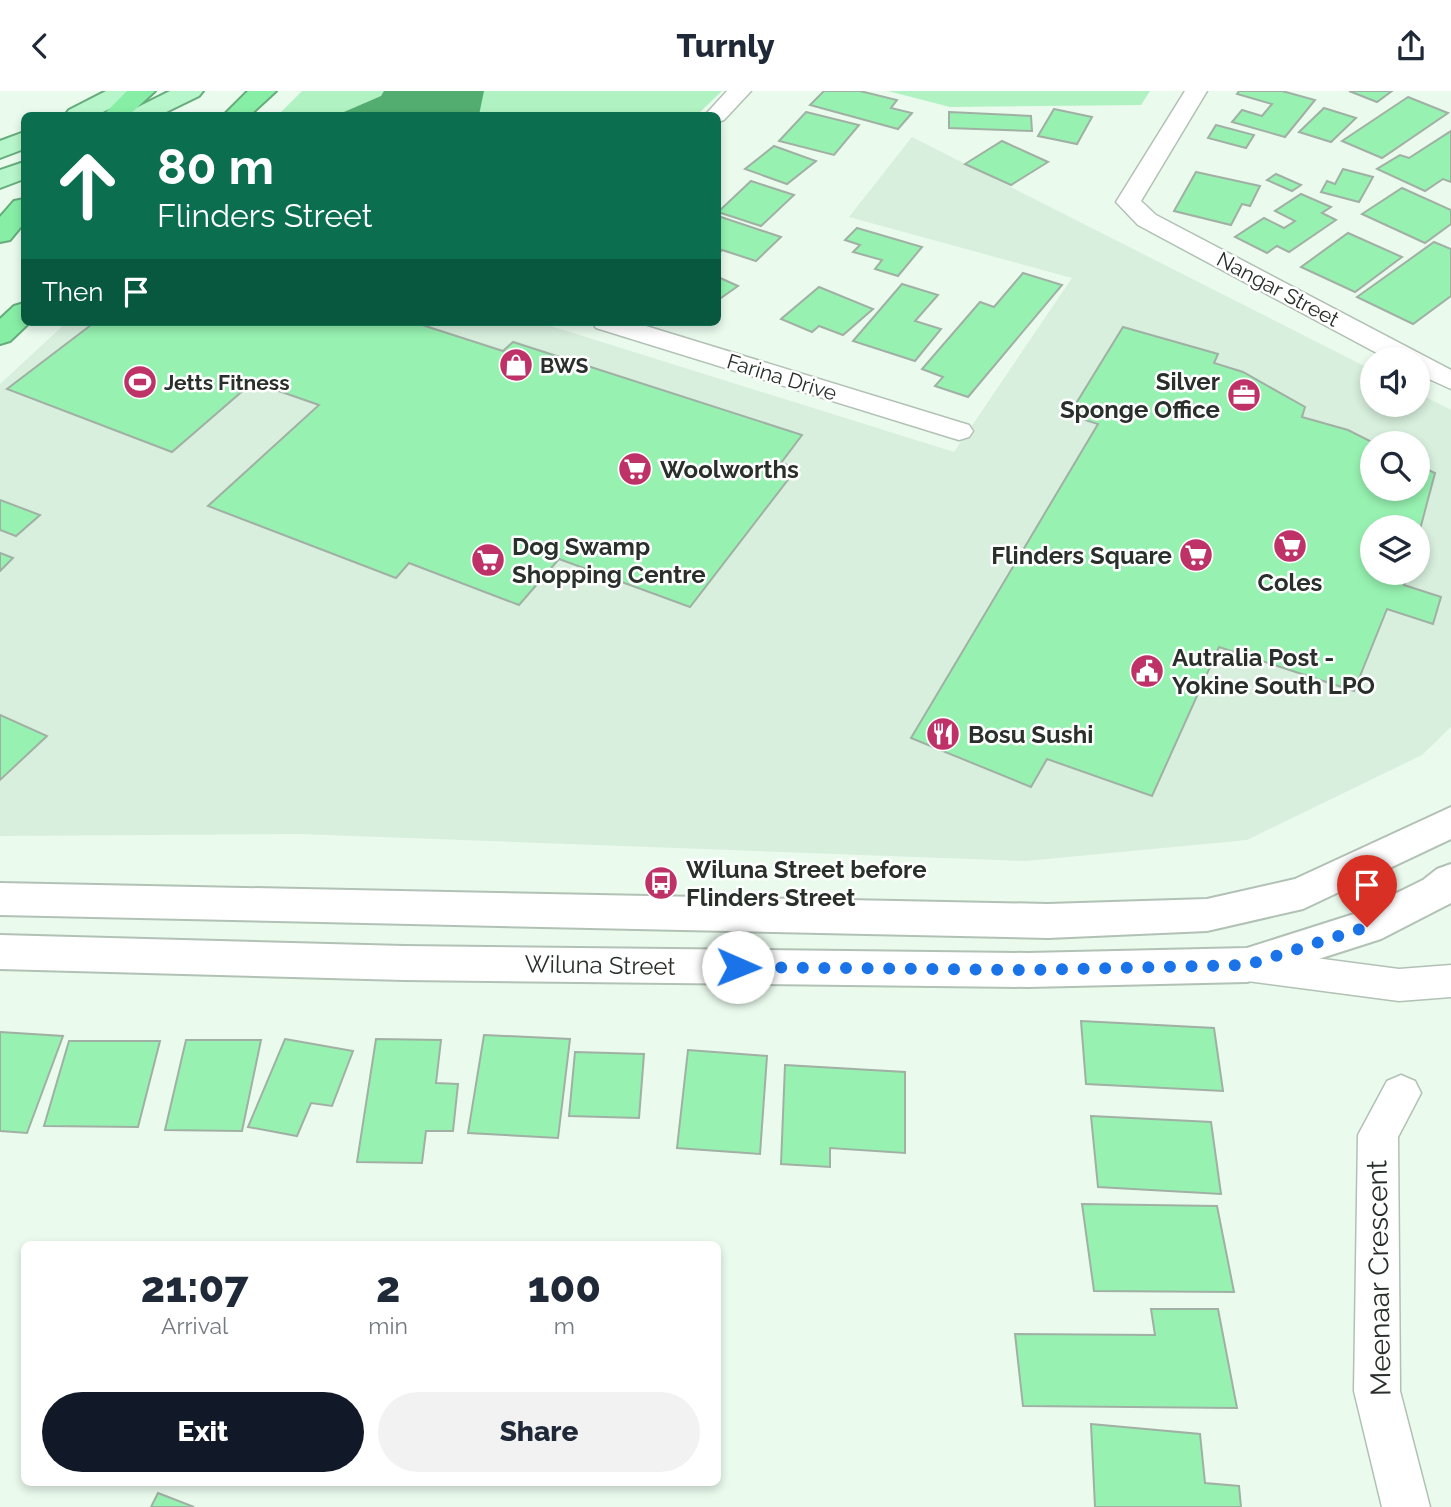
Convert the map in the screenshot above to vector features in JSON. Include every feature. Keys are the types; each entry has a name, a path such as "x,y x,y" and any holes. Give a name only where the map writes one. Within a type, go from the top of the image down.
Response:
{"highway":[{"path":"118,112 142,91"},
{"path":"239,112 263,91"},
{"path":"0,234 21,210"},
{"path":"0,335 21,315"}],"main road":[{"path":"84,112 126,91"},
{"path":"147,112 190,91"},
{"path":"0,151 21,141"},
{"path":"0,180 21,171"},
{"path":"0,899 790,913 1048,921 1208,915 1303,893 1451,823"},
{"path":"1247,965 1367,927 1437,891 1451,880"},
{"path":"40,953 58,900"},
{"name":"Wiluna Street","path":"0,952 404,963 959,969 1247,965"}],"street":[{"path":"719,112 740,91"},
{"name":"Nangar Street","path":"1196,91 1128,202 1147,220 1386,347"},
{"name":"Farina Drive","path":"618,326 959,431"},
{"path":"1430,370 1451,381"},
{"name":"Wiluna Street","path":"1247,965 1399,985 1451,981"},
{"name":"Meenaar Crescent","path":"1401,1093 1378,1135 1377,1391 1406,1507"}],"shaded area":[{"path":"302,91 722,91 700,112 281,112"},
{"path":"384,91 484,91 480,112 344,112 381,96"},
{"path":"888,91 1150,91 1141,105 950,107"},
{"path":"912,137 1360,364 1360,417 1430,417 1430,399 1451,410 1451,727 1422,755 1247,840 1026,861 300,834 0,836 0,384 63,326 551,326 954,452 1072,278 849,217"}],"building":[{"path":"824,91 860,91 897,100 891,108 912,113 898,129 810,105"},
{"path":"1239,91 1282,91 1315,100 1285,137 1232,122 1242,110 1262,116 1272,104 1237,94"},
{"path":"1349,91 1392,91 1377,102"},
{"path":"1408,97 1448,113 1382,158 1342,141"},
{"path":"1324,108 1356,118 1331,142 1299,132"},
{"path":"1054,109 1092,117 1077,144 1038,136"},
{"path":"806,112 859,125 834,155 779,141"},
{"path":"949,112 1031,116 1032,131 949,128"},
{"path":"1216,125 1254,135 1246,148 1208,138"},
{"path":"1451,131 1451,182 1443,179 1425,191 1377,169 1400,155 1409,158"},
{"path":"1002,141 1048,162 1011,185 965,164"},
{"path":"774,146 816,161 787,184 745,169"},
{"path":"1343,169 1373,177 1359,202 1321,192 1327,181 1335,184"},
{"path":"1196,172 1260,186 1250,206 1242,204 1231,225 1174,211"},
{"path":"1276,174 1301,185 1292,191 1267,180"},
{"path":"751,181 794,195 761,226 721,213 721,209"},
{"path":"1402,188 1451,210 1451,224 1425,243 1362,214"},
{"path":"1301,194 1331,207 1322,213 1336,220 1289,252 1277,246 1267,253 1235,237 1264,218 1284,228 1295,221 1275,211"},
{"path":"721,217 781,237 756,261 722,250"},
{"path":"857,228 922,247 898,276 875,269 882,260 853,252 860,245 845,240"},
{"path":"1348,233 1402,257 1355,292 1301,267"},
{"path":"1434,242 1451,249 1451,296 1413,324 1357,297"},
{"path":"1023,273 1062,285 968,397 935,386 943,377 922,369 980,302 994,307"},
{"path":"721,278 738,286 721,298"},
{"path":"902,284 938,295 915,321 941,329 915,361 853,341"},
{"path":"819,287 873,309 843,335 819,326 812,332 781,319"},
{"path":"90,326 425,326 503,351 513,342 802,435 781,463 797,468 690,607 559,559 519,605 409,563 396,578 208,506 319,405 253,382 172,452 7,389"},
{"name":"Flinders Square","path":"1123,327 1218,354 1214,363 1243,372 1305,407 1302,417 1360,436 1360,501 1428,501 1424,515 1360,515 1360,585 1404,585 1441,597 1433,624 1387,609 1354,691 1219,647 1152,796 1047,759 1031,787 911,738 1098,424 1069,415"},
{"name":"Flinders Square","path":"1430,471 1435,473 1430,492"},
{"path":"0,500 40,515 16,536 0,530"},
{"path":"0,553 13,558 0,571"},
{"path":"0,715 47,736 0,780"},
{"path":"1081,1021 1214,1028 1223,1091 1086,1084"},
{"path":"0,1032 63,1036 27,1133 0,1131"},
{"path":"484,1035 570,1039 558,1138 468,1133"},
{"path":"285,1039 353,1051 332,1106 311,1103 297,1136 248,1127"},
{"path":"376,1039 441,1040 436,1083 458,1084 453,1131 426,1131 422,1163 357,1162"},
{"path":"186,1040 261,1040 242,1131 165,1130"},
{"path":"69,1041 160,1041 138,1127 44,1126"},
{"path":"688,1050 767,1056 760,1154 677,1148"},
{"path":"575,1052 644,1054 639,1118 569,1116"},
{"path":"785,1065 905,1072 905,1153 830,1148 830,1167 781,1164"},
{"path":"1091,1116 1211,1122 1221,1194 1098,1187"},
{"path":"1082,1204 1217,1206 1234,1292 1094,1291"},
{"path":"1151,1309 1218,1309 1237,1408 1023,1406 1015,1334 1155,1335"},
{"path":"1091,1424 1200,1434 1205,1483 1239,1486 1241,1507 1095,1507"},
{"path":"158,1493 194,1507 151,1507"}],"place":[{"name":"BWS","path":"516,365"},
{"name":"Jetts Fitness","path":"140,382"},
{"name":"Silver Sponge Office","path":"1244,395"},
{"name":"Woolworths","path":"635,469"},
{"name":"Coles","path":"1290,546"},
{"name":"Flinders Square","path":"1196,555"},
{"name":"Dog Swamp Shopping Centre","path":"488,560"},
{"name":"Autralia Post - Yokine South LPO","path":"1147,671"},
{"name":"Bosu Sushi","path":"943,734"},
{"name":"Wiluna Street before Flinders Street","path":"661,883"}],"route":[{"path":"738,967 1028,970 1247,965 1367,927"}]}
